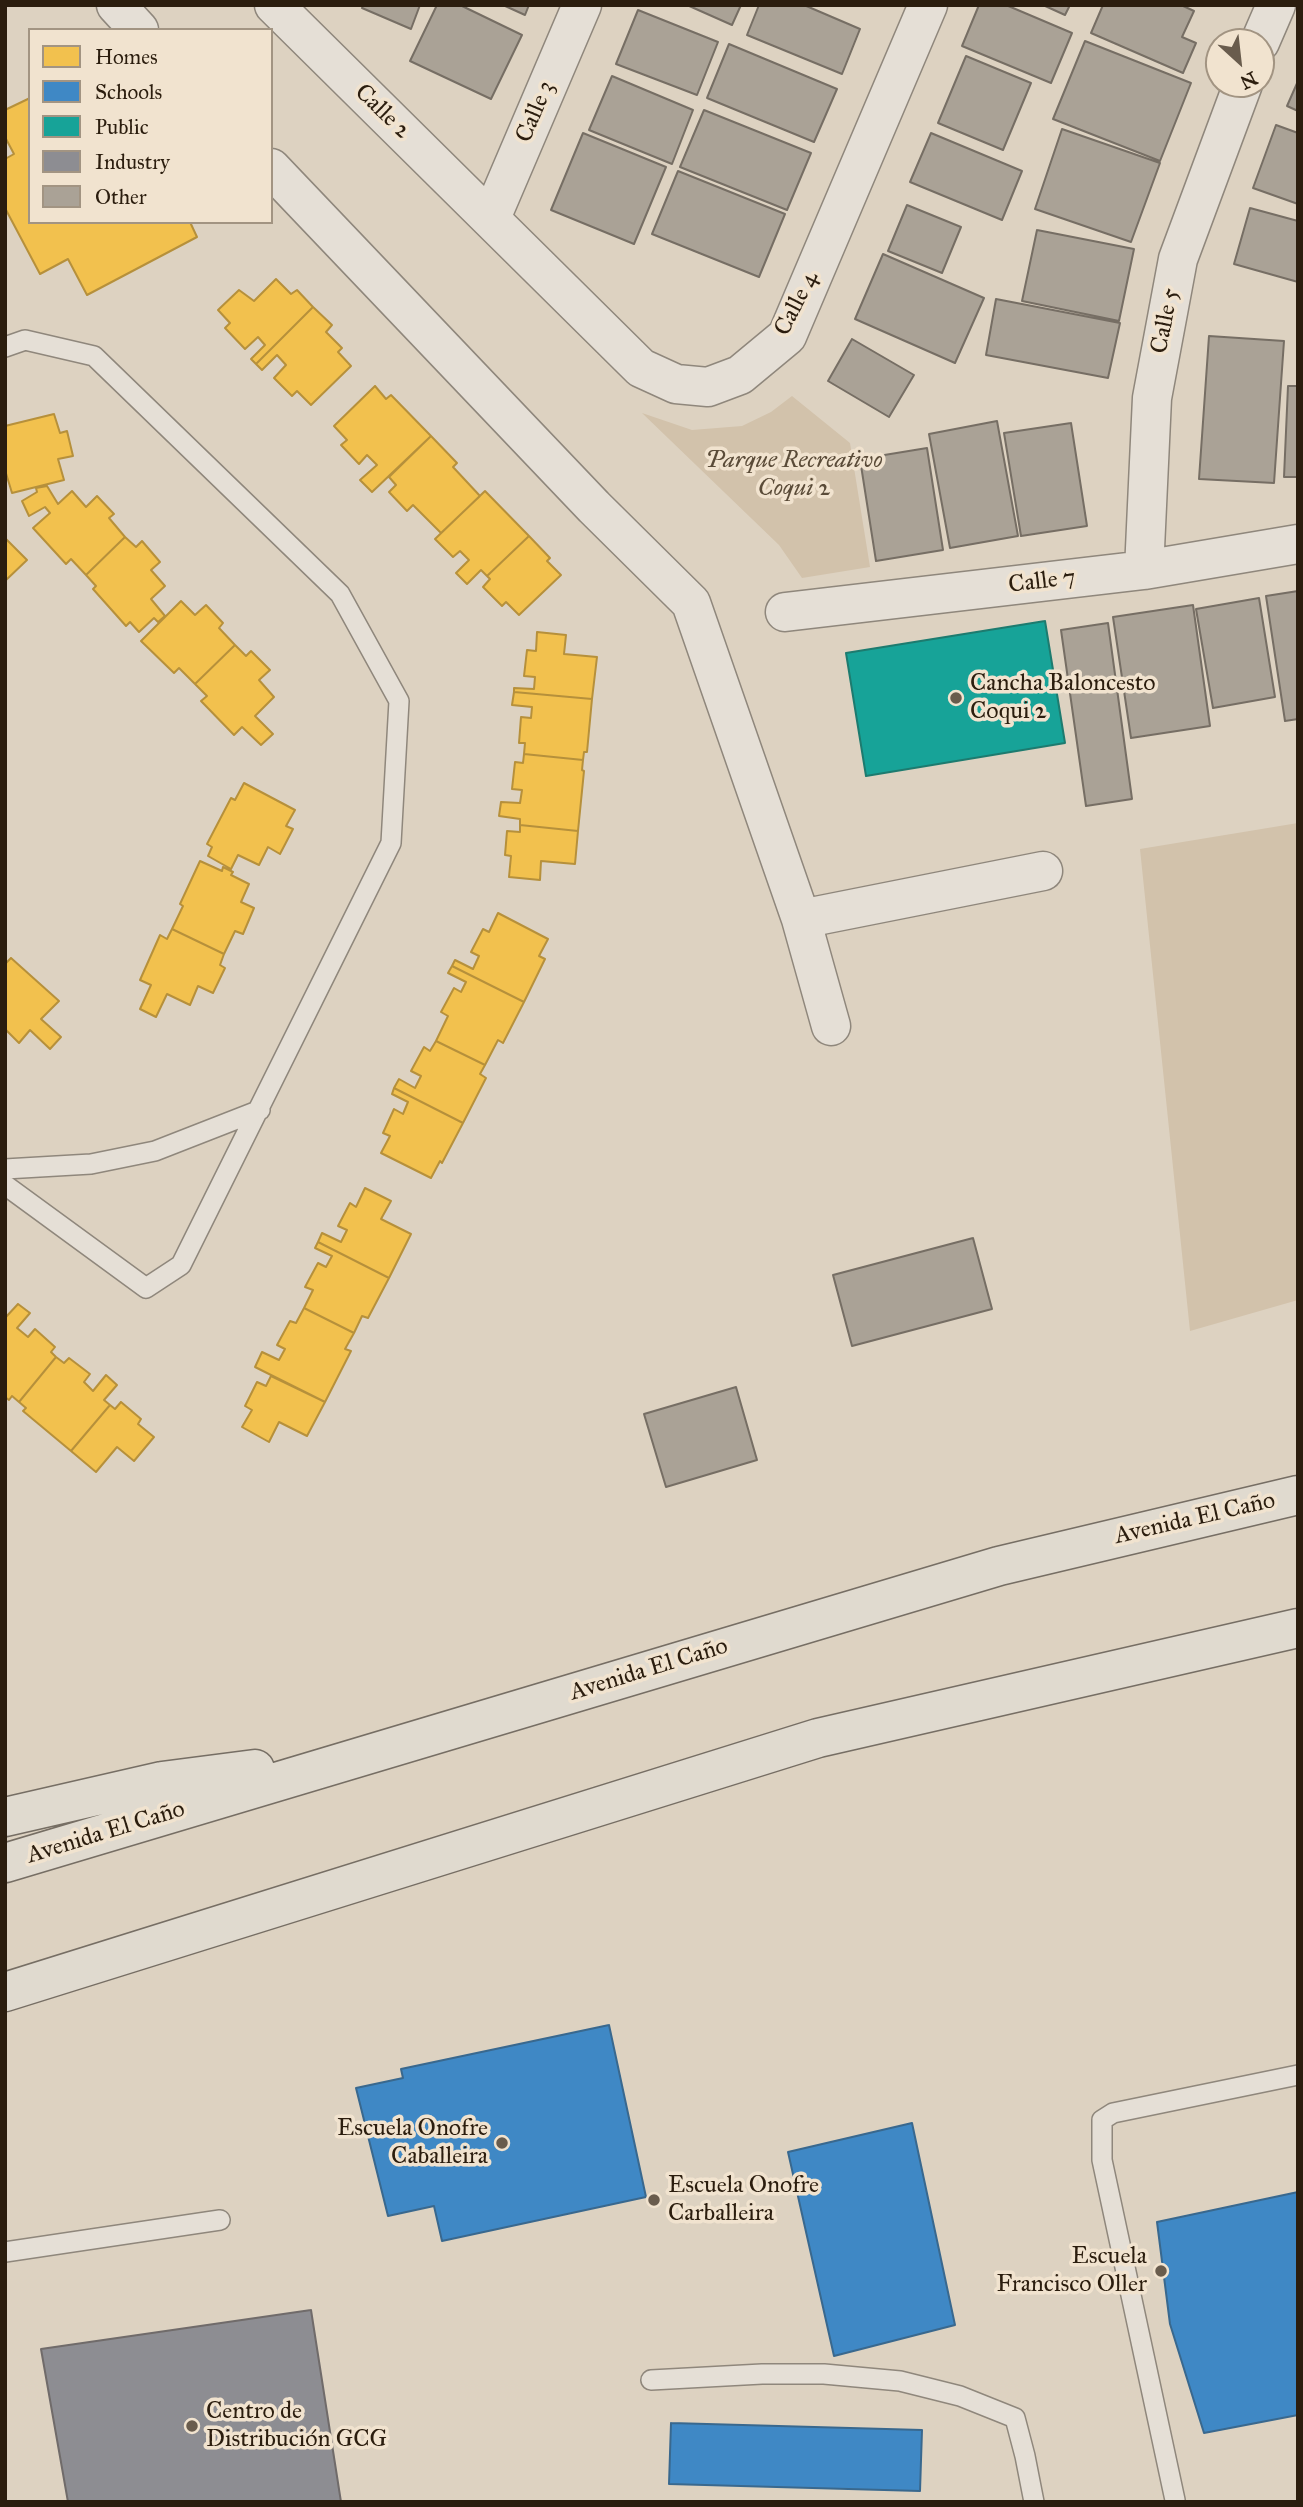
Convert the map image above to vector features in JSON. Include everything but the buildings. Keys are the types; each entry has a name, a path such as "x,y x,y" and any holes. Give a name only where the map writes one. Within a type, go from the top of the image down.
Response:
{"highway":[{"name":"Avenida El Caño","path":"5,1863 999,1566 1298,1495"},
{"path":"5,1992 818,1738 1298,1628"},
{"path":"5,1817 162,1781 361,1756"}],"street":[{"path":"116,5 137,28"},
{"name":"Calle 2","path":"274,5 491,218"},
{"name":"Calle 3","path":"491,218 582,5"},
{"name":"Calle 4","path":"491,218 641,368 676,384 708,387 740,375 787,336 928,5"},
{"path":"1266,28 1276,5"},
{"name":"Calle 5","path":"1144,570 1152,398 1178,259 1238,98"},
{"path":"273,170 594,507 691,603 801,919 831,1026"},
{"name":"Calle 7","path":"785,612 1144,570 1298,544"},
{"path":"801,919 1043,871"}],"lane":[{"path":"5,347 25,340 94,356 340,594 399,701 391,843 181,1265 146,1288 5,1185"},
{"path":"5,1169 91,1164 155,1151 260,1110"},
{"path":"1175,2500 1102,2160 1102,2120 1113,2113 1298,2075"},
{"path":"5,2252 220,2220"},
{"path":"651,2380 762,2374 824,2374 900,2381 960,2396 1015,2418 1034,2502"}],"green space":[{"name":"Parque Recreativo Coqui 2","path":"792,396 850,443 870,567 802,578 779,545 642,413 692,430 742,426 771,412"},
{"path":"1298,823 1298,1300 1190,1331 1140,849"}],"place":[{"name":"Cancha Baloncesto Coqui 2","path":"956,698"},
{"name":"Escuela Onofre Caballeira","path":"502,2143"},
{"name":"Escuela Onofre Carballeira","path":"654,2200"},
{"name":"Escuela Francisco Oller","path":"1161,2271"},
{"name":"Centro de Distribución GCG","path":"192,2426"}]}
